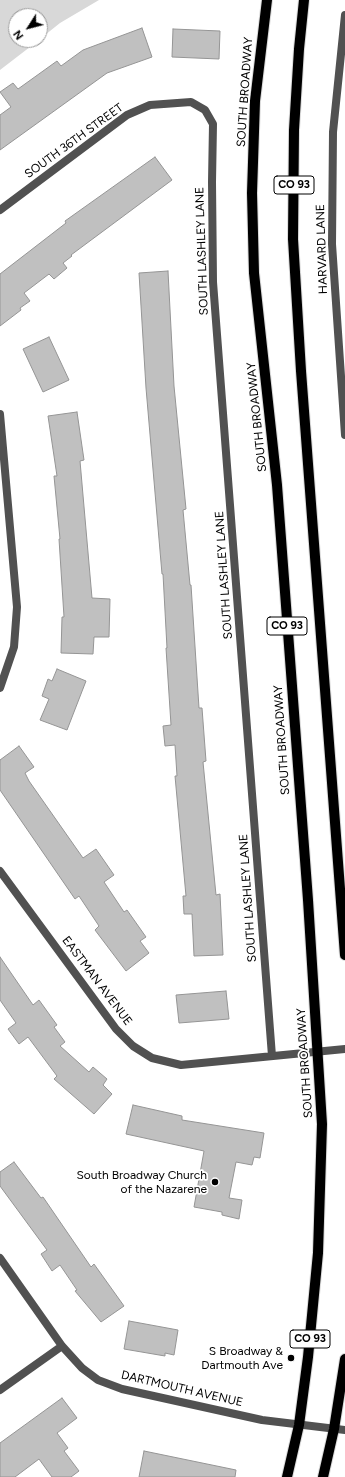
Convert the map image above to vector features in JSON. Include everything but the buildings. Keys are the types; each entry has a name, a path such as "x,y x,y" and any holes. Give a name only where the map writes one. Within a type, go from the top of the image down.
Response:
{"main road":[{"name":"SOUTH BROADWAY","path":"267,0 255,101 252,193 254,274 277,484 322,1124 319,1245 308,1357 299,1425 288,1477"},
{"name":"CO 93","path":"304,0 294,130 293,239 301,371 345,955"},
{"path":"323,1477 334,1429 345,1359"}],"street":[{"name":"HARVARD LANE","path":"345,15 333,132 332,244 345,435"},
{"name":"SOUTH 36TH STREET","path":"0,210 127,115 150,105 192,102"},
{"name":"SOUTH LASHLEY LANE","path":"192,102 205,110 213,124 213,282 272,1056"},
{"path":"0,414 17,607 14,647 0,688"},
{"name":"EASTMAN AVENUE","path":"0,871 116,1030 133,1046 152,1058 181,1065 345,1049"},
{"name":"DARTMOUTH AVENUE","path":"0,1258 62,1346 82,1368 98,1380 122,1390 262,1420 345,1430"},
{"path":"0,1390 62,1346"}],"shaded area":[{"path":"0,0 99,0 60,23 48,33 48,8 8,8 8,48 29,48 0,70"}],"place":[{"name":"South Broadway Church of the Nazarene","path":"215,1182"},
{"name":"S Broadway & Dartmouth Ave","path":"291,1358"}]}
